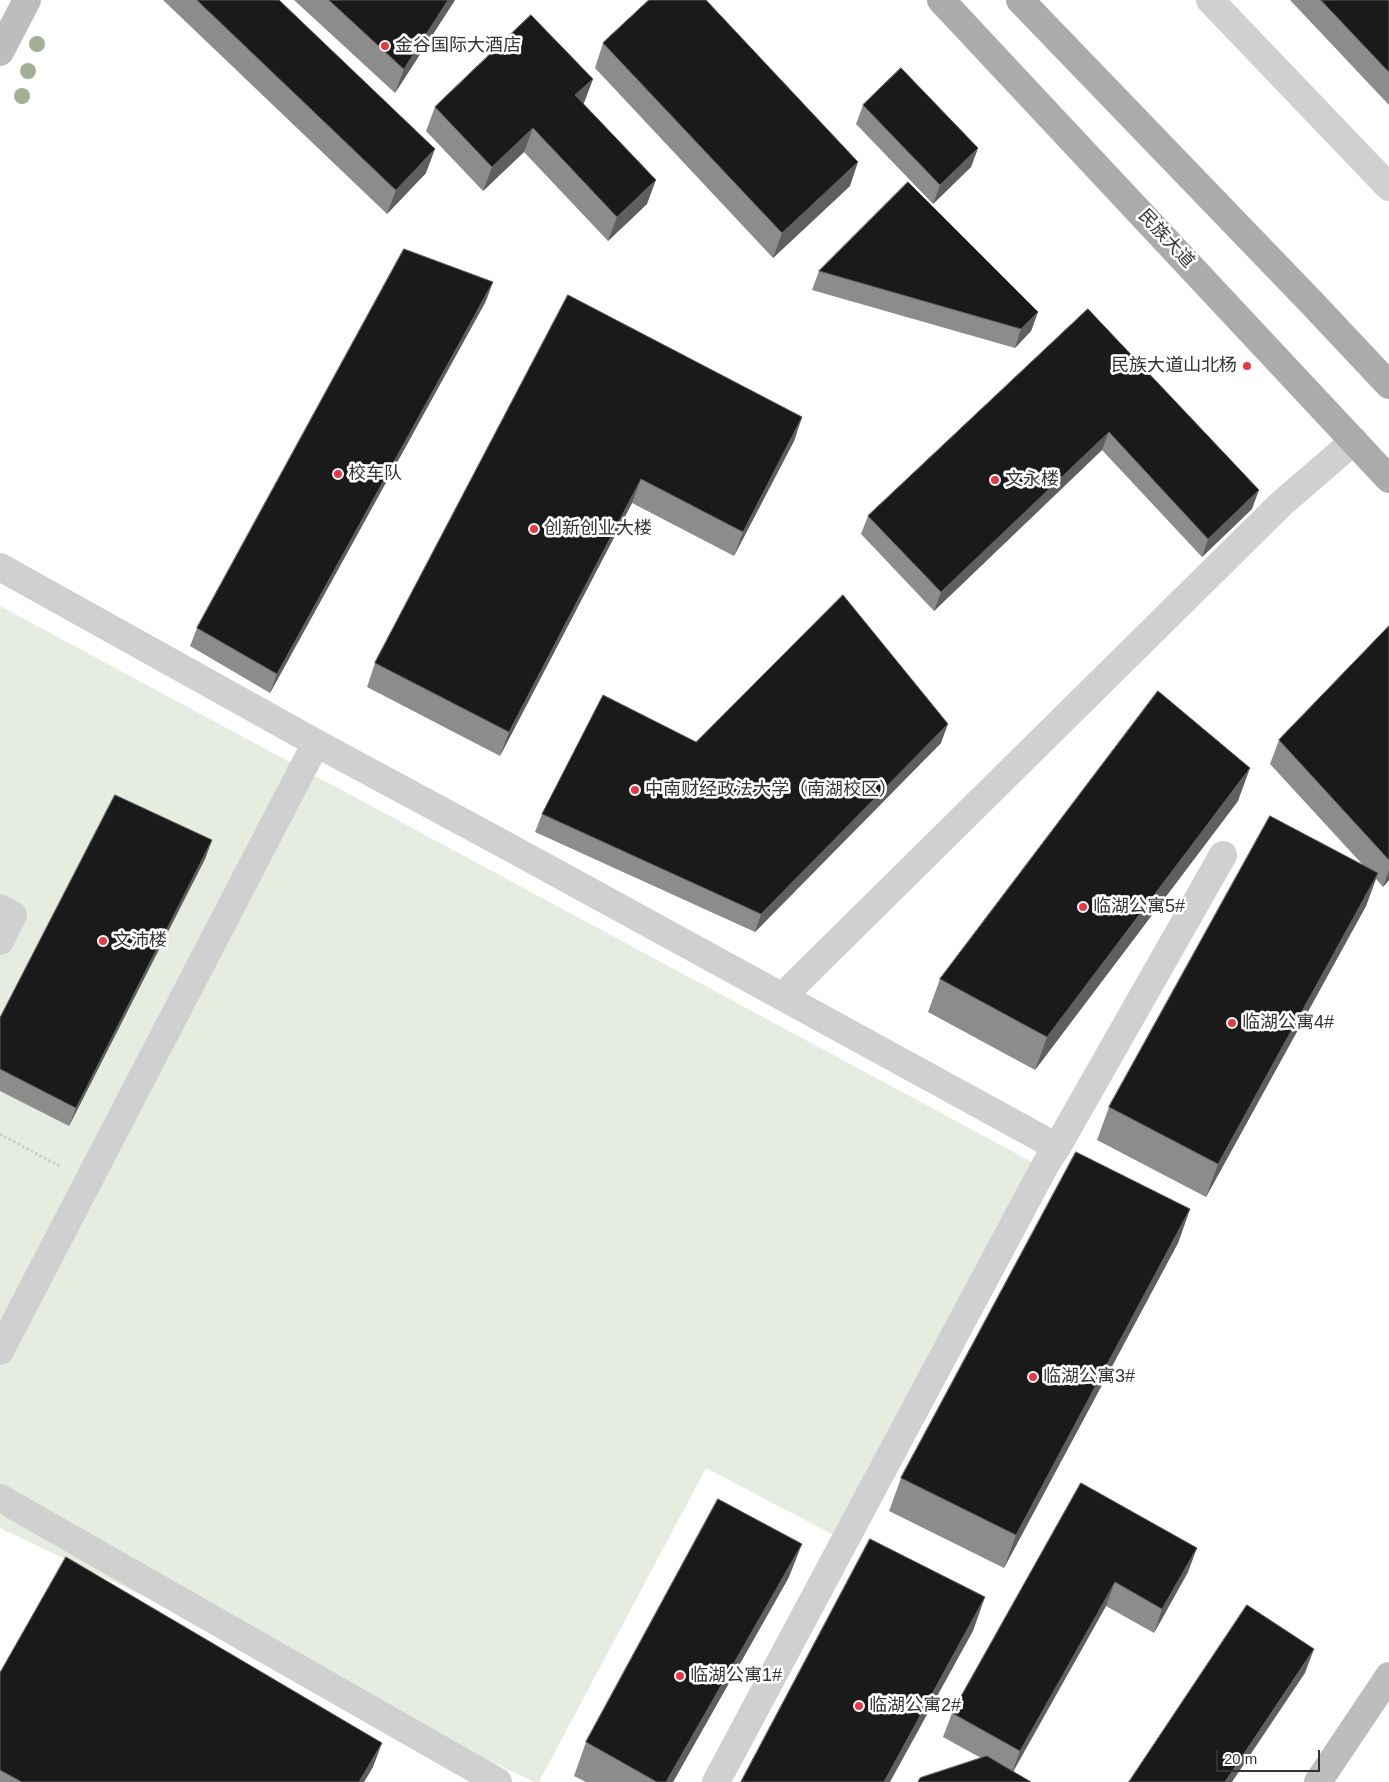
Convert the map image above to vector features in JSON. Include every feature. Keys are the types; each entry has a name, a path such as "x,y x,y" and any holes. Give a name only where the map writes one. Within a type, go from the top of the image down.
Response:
{"main road":[{"name":"民族大道","path":"941,0 1389,480"},
{"path":"1020,0 1389,385"}],"street":[{"path":"0,52 27,0"},
{"path":"1210,0 1389,187"},
{"path":"783,996 1281,504 1354,441"},
{"path":"0,567 316,743 1057,1147"},
{"path":"0,1351 316,743"},
{"path":"716,1782 1047,1162 1223,855"},
{"path":"0,908 13,915 0,941"},
{"path":"0,1498 498,1782"},
{"path":"1318,1782 1389,1676"}],"path":[{"path":"0,1134 88,1181"}],"shaded area":[{"path":"0,606 1045,1169 845,1541 706,1468 539,1782 534,1782 0,1528"}],"building":[{"path":"197,0 279,0 435,149 396,190"},
{"path":"329,0 448,0 404,69"},
{"path":"649,0 706,0 858,162 782,233 603,43"},
{"path":"1321,0 1389,0 1389,72"},
{"path":"531,15 593,79 575,95 656,180 617,217 533,128 492,167 435,107"},
{"path":"901,68 978,148 940,185 863,105"},
{"path":"908,182 1038,312 1021,329 819,271"},
{"name":"校车队","path":"404,249 493,282 277,674 197,628"},
{"name":"创新创业大楼","path":"568,295 802,417 743,532 641,479 509,732 375,663"},
{"name":"文永楼","path":"1088,309 1259,490 1208,539 1109,432 941,592 868,516"},
{"path":"843,595 948,724 761,914 542,814 603,695 696,742"},
{"path":"1389,626 1389,860 1279,740"},
{"name":"临湖公寓5#","path":"1158,691 1250,768 1047,1037 940,979"},
{"name":"文沛楼","path":"115,795 212,840 76,1108 0,1069 0,1018"},
{"name":"临湖公寓4#","path":"1270,816 1378,873 1218,1164 1109,1107"},
{"name":"临湖公寓3#","path":"1076,1152 1190,1209 1016,1535 901,1478"},
{"path":"1081,1483 1197,1548 1162,1609 1115,1582 1020,1751 952,1713"},
{"name":"临湖公寓1#","path":"718,1499 802,1544 666,1782 657,1782 586,1742"},
{"name":"临湖公寓2#","path":"870,1539 985,1597 884,1782 741,1782"},
{"path":"66,1557 382,1743 359,1782 22,1782 0,1770 0,1673"},
{"path":"1247,1605 1314,1649 1225,1782 1129,1782"},
{"path":"987,1756 1031,1782 918,1782 920,1778"}],"place":[{"name":"金谷国际大酒店","path":"385,46"},
{"name":"民族大道山北杨","path":"1247,366"},
{"name":"校车队","path":"338,474"},
{"name":"文永楼","path":"995,480"},
{"name":"创新创业大楼","path":"534,529"},
{"name":"中南财经政法大学（南湖校区）","path":"635,790"},
{"name":"临湖公寓5#","path":"1083,907"},
{"name":"文沛楼","path":"103,941"},
{"name":"临湖公寓4#","path":"1232,1023"},
{"name":"临湖公寓3#","path":"1033,1377"},
{"name":"临湖公寓1#","path":"680,1676"},
{"name":"临湖公寓2#","path":"859,1706"}]}
